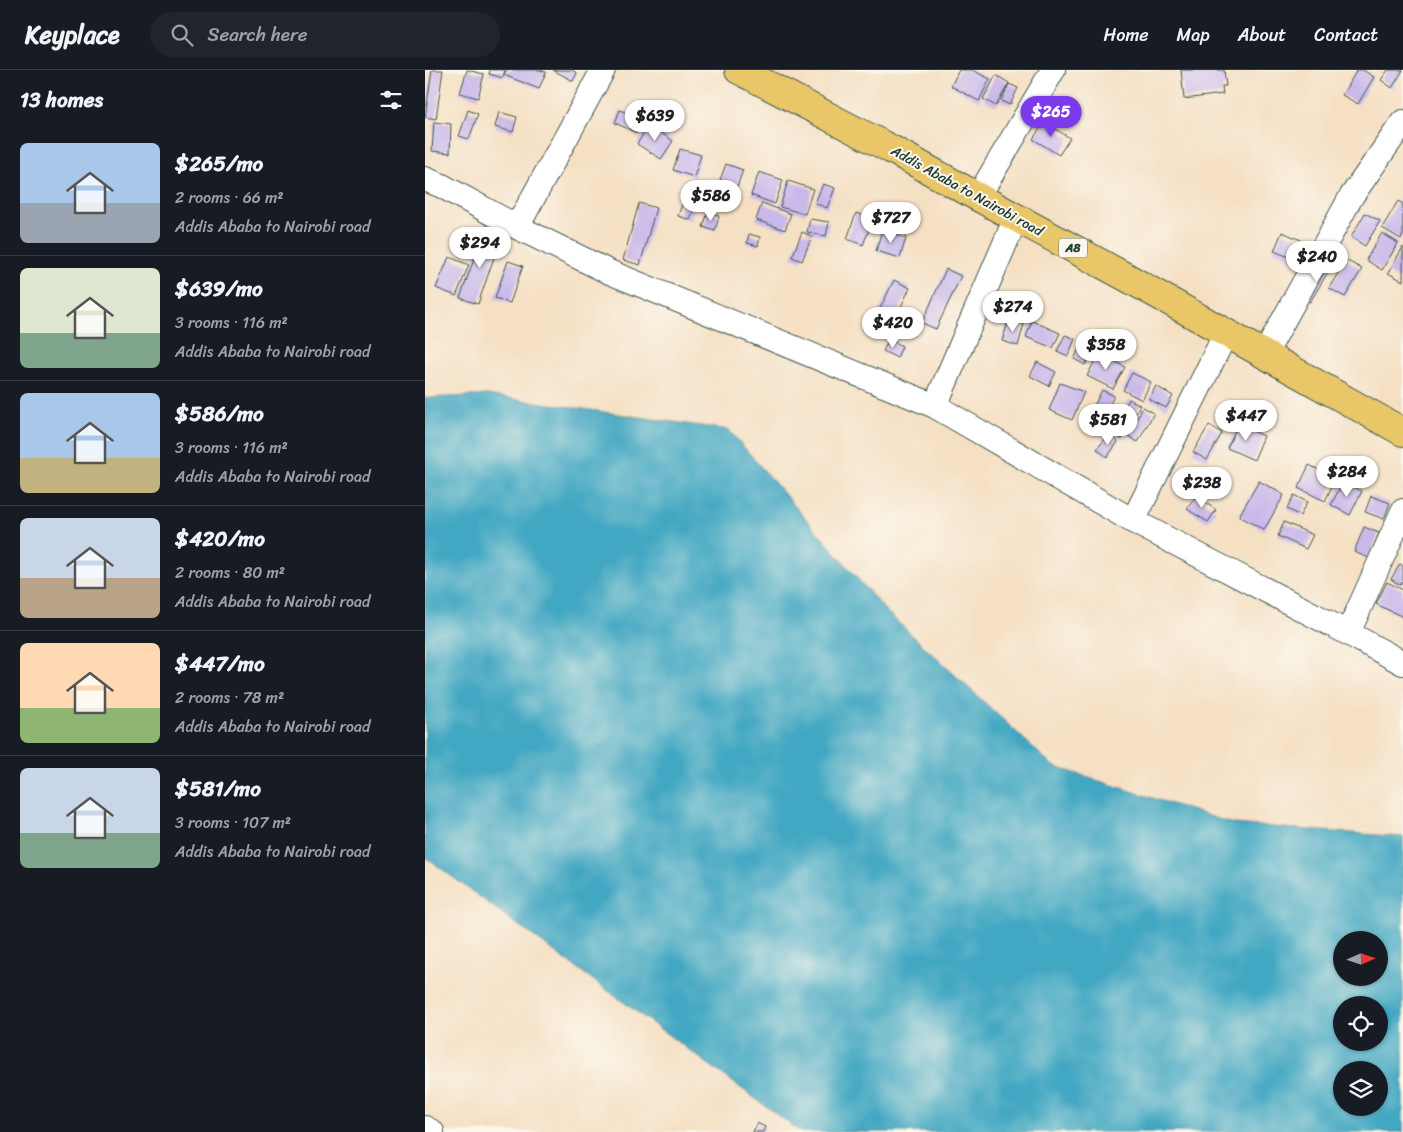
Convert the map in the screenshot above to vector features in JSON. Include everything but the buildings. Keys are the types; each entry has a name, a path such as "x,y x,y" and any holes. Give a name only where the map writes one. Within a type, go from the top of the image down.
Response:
{"highway":[{"name":"Addis Ababa to Nairobi road","path":"739,70 891,149 1126,277 1403,432"}],"street":[{"path":"517,227 603,70"},
{"path":"977,197 1053,70"},
{"path":"1265,354 1351,197 1403,122"},
{"path":"425,179 607,271 935,406 1133,521 1403,663"},
{"path":"935,406 1016,218"},
{"path":"1133,521 1226,333"},
{"path":"1348,633 1403,511"},
{"path":"425,1128 432,1132"}],"water":[{"path":"487,395 729,430 885,610 1053,766 1234,824 1403,837 1403,1132 801,1132 425,857 425,398"}]}
